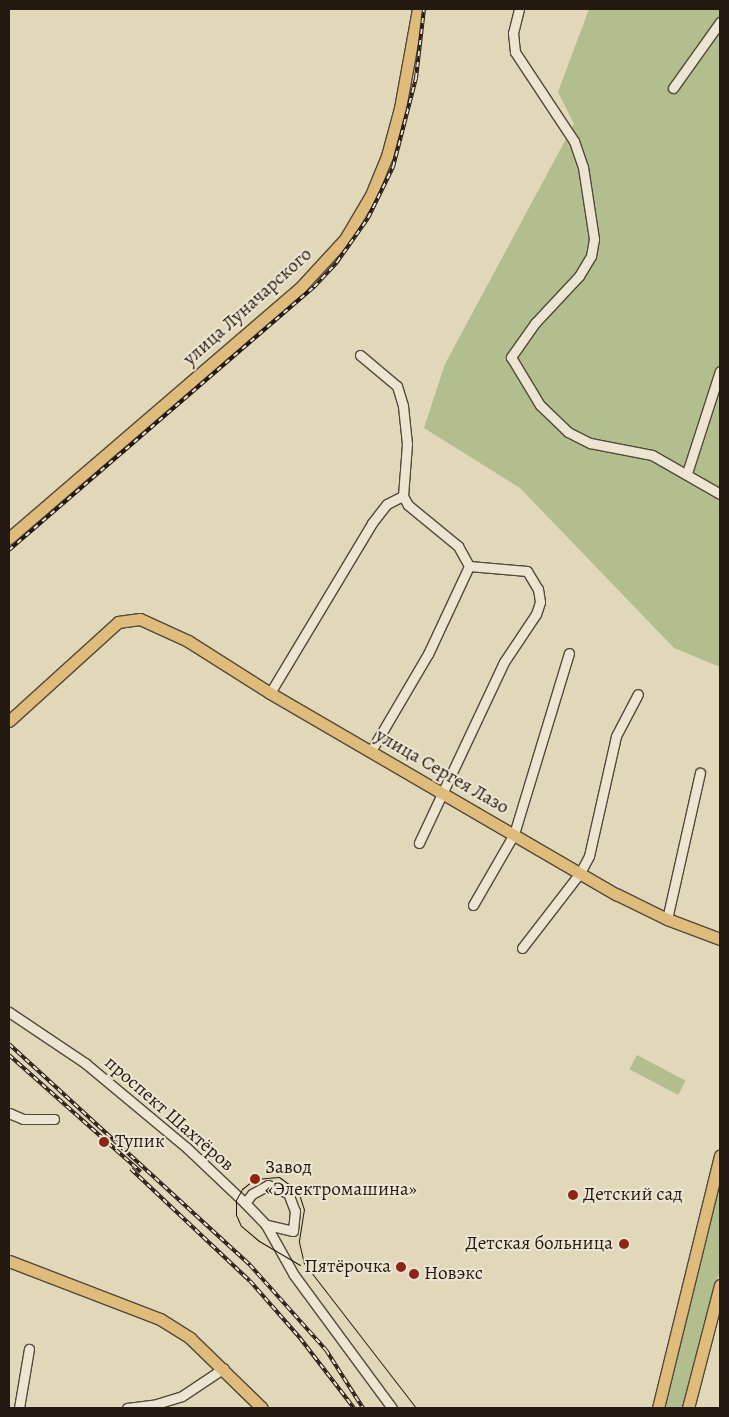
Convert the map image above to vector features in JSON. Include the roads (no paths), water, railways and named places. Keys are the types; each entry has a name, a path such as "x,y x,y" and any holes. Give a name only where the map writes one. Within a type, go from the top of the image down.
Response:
{"main road":[{"name":"улица Луначарского","path":"9,538 299,289 345,239 371,195 387,156 400,108 418,9"},
{"name":"улица Сергея Лазо","path":"9,721 118,622 130,618 153,624 188,642 270,693 580,873 667,919 720,939"},
{"path":"658,1408 720,1155"},
{"path":"9,1261 160,1319 190,1338 224,1368 262,1408"},
{"path":"688,1408 720,1285"}],"street":[{"path":"519,9 513,33 514,52 574,142 583,167 594,239 591,256 579,276 535,323 511,357 540,405 568,432 590,442 652,455 687,473 720,494"},
{"path":"673,88 720,22"},
{"path":"360,355 396,386 403,406 407,444 403,496 422,518 458,546 469,566"},
{"path":"687,473 720,370"},
{"path":"270,693 372,523 387,504 403,496"},
{"path":"419,843 444,794 504,662 527,627 540,602 533,576 519,569 469,566"},
{"path":"371,751 428,654 469,566"},
{"path":"473,905 514,834 569,653"},
{"path":"522,948 580,873 595,838 616,736 638,694"},
{"path":"667,919 700,773"},
{"name":"проспект Шахтёров","path":"9,1012 85,1063 187,1148 245,1202 266,1225 294,1275 392,1408"},
{"path":"9,1113 23,1119 54,1119"},
{"path":"245,1202 252,1194 268,1185 288,1193 295,1211 293,1231 266,1225"},
{"path":"19,1408 28,1349"},
{"path":"127,1408 153,1405 182,1396 224,1368"}],"tram line":[{"path":"300,1265 259,1241 241,1226 236,1215 236,1200 242,1189 255,1179 279,1177 298,1191 304,1209 299,1242 304,1263 416,1408"}],"railway":[{"path":"9,550 314,287 337,262 368,218 393,167 416,78 424,9"},
{"path":"9,1044 250,1265 326,1350 363,1408"},
{"path":"9,1055 141,1172"},
{"path":"131,1169 250,1281 300,1338 354,1408"}],"place":[{"name":"Тупик","path":"104,1142"},
{"name":"Завод «Электромашина»","path":"255,1179"},
{"name":"Детский сад","path":"573,1195"},
{"name":"Детская больница","path":"624,1244"},
{"name":"Пятёрочка","path":"401,1267"},
{"name":"Новэкс","path":"414,1274"}]}
